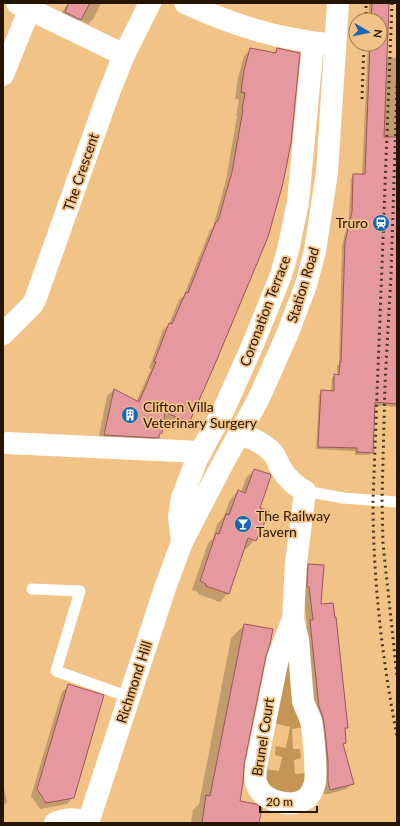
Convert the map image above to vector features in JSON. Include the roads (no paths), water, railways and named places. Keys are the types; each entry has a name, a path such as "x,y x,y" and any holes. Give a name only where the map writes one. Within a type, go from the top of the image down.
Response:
{"street":[{"name":"The Crescent","path":"3,334 32,306 35,300 108,95 124,55 150,3"},
{"path":"184,3 261,33 288,39 336,45"},
{"name":"Station Road","path":"182,542 258,400 288,335 312,266 327,172 338,3"},
{"path":"3,75 23,6 124,55"},
{"name":"Coronation Terrace","path":"182,542 179,510 182,498 200,452 222,413 235,385 281,275 288,250 298,202 313,43"},
{"path":"240,434 255,439 269,449 274,454 280,467 286,475 299,488 305,491"},
{"path":"7,442 200,452"},
{"name":"Brunel Court","path":"293,619 278,658 255,778 256,785 260,792 268,799 281,802 295,802 306,798 310,795 316,780 311,720 305,709 303,701 298,640 293,619 296,563 305,491"},
{"name":"Richmond Hill","path":"88,823 165,588 182,542"},
{"path":"55,823 69,818 74,818 88,823"}],"lane":[{"path":"305,491 342,498 397,502"},
{"path":"32,589 80,591 56,671 129,697"}],"railway":[{"path":"366,3 366,12"},
{"path":"392,3 373,530 379,619 397,736"},
{"path":"362,99 364,52"},
{"path":"397,86 391,275 385,383 382,500 383,544 397,676"}],"place":[{"name":"Truro","path":"381,223"},
{"name":"Clifton Villa Veterinary Surgery","path":"130,415"},
{"name":"The Railway Tavern","path":"243,524"}]}
